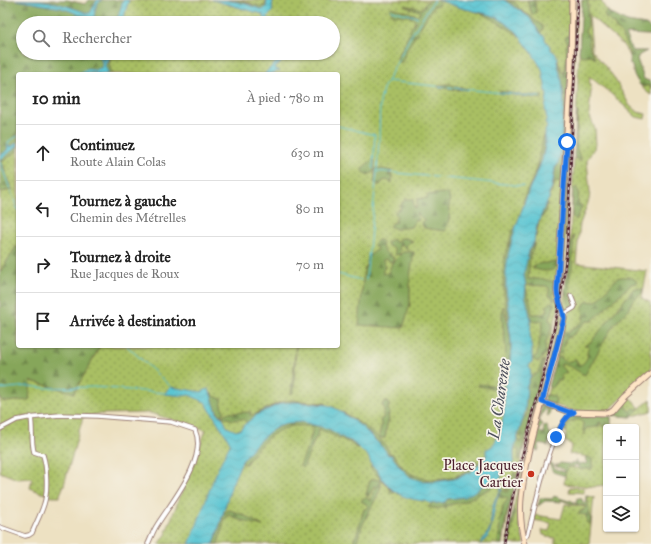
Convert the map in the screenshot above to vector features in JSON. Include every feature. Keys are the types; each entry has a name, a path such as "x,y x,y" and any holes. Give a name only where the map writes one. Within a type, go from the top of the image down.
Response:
{"street":[{"path":"525,544 520,516 520,499 534,433 562,327 564,314 557,297 557,290 571,70 572,0"},
{"path":"564,314 575,306 571,296"},
{"path":"542,402 569,412 606,413 613,410 651,373"},
{"path":"523,538 527,536 549,453 567,416 574,412"},
{"path":"0,429 17,420 31,417 60,415 97,416 171,422 195,430 198,449 192,466 182,487 156,526 148,544"},
{"path":"0,527 25,536 29,535 32,533 44,505 46,497 45,461 43,455 34,452 31,417"}],"green space":[{"path":"0,0 67,0 85,4 88,0 124,0 123,16 16,16 16,60 110,60 109,64 111,72 16,72 16,152 2,162 12,190 0,192"},
{"path":"124,0 570,0 559,305 508,514 503,544 159,544 167,533 166,532 206,430 150,413 99,414 83,417 64,485 59,497 52,497 30,488 32,478 17,479 0,472 0,398 5,402 31,381 74,392 99,348 340,348 340,72 111,72 109,64 110,60 340,60 340,16 123,16"},
{"path":"228,0 240,0 263,7 267,0 266,7 262,10 249,4"},
{"path":"430,0 438,0 440,3 433,7 407,49 402,62 398,62 397,58 416,21 409,16 393,15 390,9 392,7 417,15 420,11 404,6 422,9"},
{"path":"503,0 515,2 520,10 531,16 543,26 540,33 529,17"},
{"path":"527,0 535,0 536,13 534,15 532,14"},
{"path":"574,0 575,30 576,19 565,250 560,299 572,84"},
{"path":"582,0 601,0 608,11 619,19 630,23 645,25 651,29 651,35 625,34 633,51 647,51 639,55 637,59 644,79 651,82 651,95 639,84 627,51 623,45 589,15 592,50 613,76 630,106 638,112 646,114 645,119 636,117 589,76 591,92 589,114 595,129 596,145 587,160 590,192 589,200 580,224 576,263 647,271 642,298 651,303 651,372 608,411 574,411 545,402 567,315 570,312 565,309 563,305 569,258"},
{"path":"582,0 588,0 588,26 585,31 588,35 590,49 596,59 591,55 582,56 579,53"},
{"path":"475,11 500,19 512,27 520,36 489,17"},
{"path":"606,11 627,22 646,25 651,29 651,35 625,34 633,51 647,51 639,55 637,59 644,79 651,82 651,88 647,85 644,87 640,85 634,75 630,64 629,51 620,31 616,29 614,24 611,23 609,19 606,19 604,14"},
{"path":"570,36 562,182 556,181 550,195 549,193 552,187 556,166 562,156 560,150 562,138 563,90 557,62 559,60 558,62 564,74 567,55 566,47 568,43 565,38"},
{"path":"450,84 469,89 457,90 438,87 438,85"},
{"path":"500,91 525,95 542,95 542,99 499,93"},
{"path":"577,111 576,146 581,161 575,158 574,154"},
{"path":"545,135 543,153 538,170 524,204 525,195 534,175 543,137"},
{"path":"16,152 16,247 0,272 0,192 12,190 2,162"},
{"path":"373,159 375,161 374,172 368,175 363,172 362,168"},
{"path":"376,168 392,171 388,173 392,175 392,183 387,180 383,181 380,185 374,182"},
{"path":"576,187 579,192 578,202 582,207 576,220 572,216 573,190"},
{"path":"442,193 448,194 450,200 448,224 445,231 424,228 421,222 424,220 417,213 417,217 419,219 418,221 415,220 411,227 396,229 389,226 396,222 397,217 395,212 401,209 400,206 406,199 413,199 414,207 417,208 417,199 427,198 428,195"},
{"path":"547,203 548,205 546,206 545,213 539,222 536,237 534,238 540,215"},
{"path":"514,229 506,272 506,289 510,317 508,319 504,295 503,271 506,252 512,231"},
{"path":"573,236 569,291 575,306 568,310 568,300 565,291 570,248"},
{"path":"400,238 413,241 408,243 406,247 409,250 400,244 400,254 395,255 395,249 388,246 387,242 393,239 395,242 398,242"},
{"path":"378,240 382,242 384,251 393,257 393,261 391,262 386,259 383,260 385,268 383,269 383,274 388,273 392,263 403,252 414,252 410,277 410,304 403,328 359,325 364,269 367,265 368,256 377,250 374,244"},
{"path":"534,242 535,243 530,257 528,279 543,279 556,283 553,295 555,298 554,301 549,295 549,288 546,286 528,285 526,287 524,282 524,270 527,258"},
{"path":"16,247 16,348 99,348 74,393 31,381 29,400 4,402 0,398 0,361 2,361 0,345 0,272"},
{"path":"557,262 558,266 549,271 538,270 532,267 537,264"},
{"path":"617,278 633,278 637,283 631,284 592,321 586,321 575,333 565,340 561,353 557,355 562,333 565,331 568,333 584,320 584,313 582,309 585,303 588,301 594,302 598,300"},
{"path":"526,288 532,314 543,314 548,311 547,306 550,303 553,302 555,305 549,320 552,322 552,327 545,345 546,353 539,362 533,358 537,355 543,321 535,322 531,320 525,295"},
{"path":"634,288 643,289 642,293 632,301 630,308 614,324 585,375 571,367 561,364 561,367 567,372 560,375 562,379 561,381 557,379 551,388 548,386 557,357 562,357 562,360 567,362 576,359 577,363 581,365 586,360 588,353 587,351 589,346 584,346 591,342"},
{"path":"503,306 508,322 511,353 505,386 501,390 478,386 479,384 497,387 499,385 502,375 499,371 503,365 506,349 502,322"},
{"path":"561,311 561,326 524,464"},
{"path":"296,348 294,391 292,394"},
{"path":"544,360 526,439 524,440 521,459 518,460 519,450 514,449 517,438 520,443 522,438 518,433 524,416 526,417 528,411 525,410 527,386 530,377 538,373 542,361"},
{"path":"211,393 221,399 223,410 225,412 220,415 213,405"},
{"path":"545,395 554,396 556,400 555,404 545,402"},
{"path":"628,395 640,408 651,399 651,411 631,417 611,415"},
{"path":"629,395 626,400 627,409 630,411 634,408 640,408 631,417 611,415 611,413"},
{"path":"292,400 327,404 294,402 282,403 283,401"},
{"path":"280,402 281,403 275,405 247,423 243,419 233,420 221,416 227,413 251,412 250,415 253,415"},
{"path":"384,402 389,404 388,409 390,413 388,415 389,420 385,438 380,438 380,420 383,418 384,409 382,404"},
{"path":"542,405 551,406 549,416 547,415 547,407 539,420 542,425 539,431 543,434 544,426 547,425 548,432 551,434 548,446 539,444 538,451 532,449"},
{"path":"343,412 377,436 383,442 390,454 393,454 400,464 412,474 438,480 455,476 470,469 469,465 471,460 477,461 479,465 471,472 453,479 434,482 417,480 410,477 369,433 341,413"},
{"path":"575,413 611,417 611,424 603,424 603,485 595,487 564,484 566,467 591,469 588,457 569,454 572,445 565,441 568,423 566,421"},
{"path":"574,414 578,418 581,416 588,418 592,414 611,417 611,424 607,424 607,422 606,424 603,424 603,427 600,422 599,427 586,428 584,435 583,423 580,420 575,420 568,423 566,432 563,430 563,427 568,419"},
{"path":"302,422 339,434 358,448 319,429 318,435 302,468 300,466 313,428 292,426 283,429 266,440 258,447 246,464 243,464 242,461 248,453 261,439 274,429 291,423"},
{"path":"586,457 592,459 592,469 579,469 576,465 573,467 567,467 565,476 553,472 550,465 547,464 548,462 553,464 554,468 564,472 563,469 555,465 560,463 574,463 576,460 579,464 587,464"},
{"path":"372,466 384,482 395,493 390,493 390,489 370,468"},
{"path":"524,466 518,510 524,544 507,544 515,500"},
{"path":"514,472 516,475 516,481 506,517 502,544 498,544 500,529 499,521 503,509 502,507 508,499 506,497 501,498 497,495 502,490 507,492 509,490 505,488 510,487"},
{"path":"374,479 381,482 380,490 362,526 356,544 352,544 364,509 367,509 369,506 361,501 364,498 367,498 371,501 373,492 377,487 374,486 368,497 366,495 370,480"},
{"path":"498,481 499,483 497,485 463,502 448,505 442,508 428,507 433,503 445,502 447,499 462,497 479,487"},
{"path":"570,487 584,488 584,493 569,492"},
{"path":"554,496 574,502 576,502 577,498 582,499 585,503 587,496 591,522 589,525 586,515 579,514 580,511 583,511 586,506 561,500 561,502 545,501 538,506 541,498 552,499"},
{"path":"586,496 594,497 589,544 555,544 555,538 546,537 546,535 543,535 542,530 549,531 551,523 533,520 535,515 561,519 565,504 587,507"},
{"path":"228,510 242,514 263,526 227,515 227,518 224,519 218,544 214,544 224,513"},
{"path":"513,510 515,511 510,544 507,544"}],"water":[{"path":"16,0 48,1 90,13 97,0 102,0 97,4 95,16 79,15 61,8"},
{"path":"123,0 129,0 124,16 118,16"},
{"path":"212,0 237,2 262,10 266,7 267,0 273,0 272,12 268,16 263,16 262,14"},
{"path":"438,0 504,0 529,17 540,33 545,37 545,40 551,50 558,58 557,62 562,81 564,102 560,155 558,164 555,168 549,199 545,205 536,229 534,242 529,251 524,274 526,287 525,295 531,320 530,336 532,362 529,366 531,374 527,386 525,412 514,449 514,461 509,469 506,469 501,474 501,479 480,487 465,497 447,499 445,502 430,503 408,498 393,490 372,466 368,456 351,441 329,429 302,422 280,425 256,444 242,461 232,484 214,544 189,544 213,481 230,442 205,402 189,395 183,396 164,394 171,387 202,392 209,389 217,413 223,418 227,427 236,431 241,429 258,414 282,403 294,402 328,405 337,409 362,427 386,451 388,455 391,455 410,477 424,482 454,479 471,472 486,457 486,449 490,448 497,439 503,420 504,391 511,354 510,316 506,289 508,255 515,229 530,187 542,160 545,146 545,131 547,127 545,123 547,119 545,109 547,96 542,69 516,31 498,18 491,15 461,8"},
{"path":"101,60 103,60 104,62 105,60 107,60 105,66 108,72 81,72 88,69 95,70 102,67"},
{"path":"279,60 284,60 274,68 280,71 266,72"},
{"path":"16,143 16,148 0,160 0,156 7,150 8,145 10,147"},
{"path":"501,483 502,490 498,497 489,534 480,544 490,529 492,508 500,491"}],"waterway":[{"path":"366,280 377,171 380,102 383,89 409,39 434,0"},
{"path":"391,10 418,17"},
{"path":"388,81 540,97"},
{"path":"340,126 375,135 373,169"},
{"path":"8,145 9,141 16,137"},
{"path":"0,162 16,205"},
{"path":"377,171 524,186"},
{"path":"340,275 361,280"},
{"path":"129,348 171,387"},
{"path":"0,389 28,386 45,388 95,387 165,393"}],"railway":[{"path":"504,544 517,478 559,308 564,277 567,245 578,0"}],"place":[{"name":"Place Jacques Cartier","path":"531,474"}],"route":[{"path":"556,437 567,416 574,412 569,412 542,402 564,319 557,297 557,290 567,142"}],"water label":[{"name":"La Charente","path":"499,399"}]}
